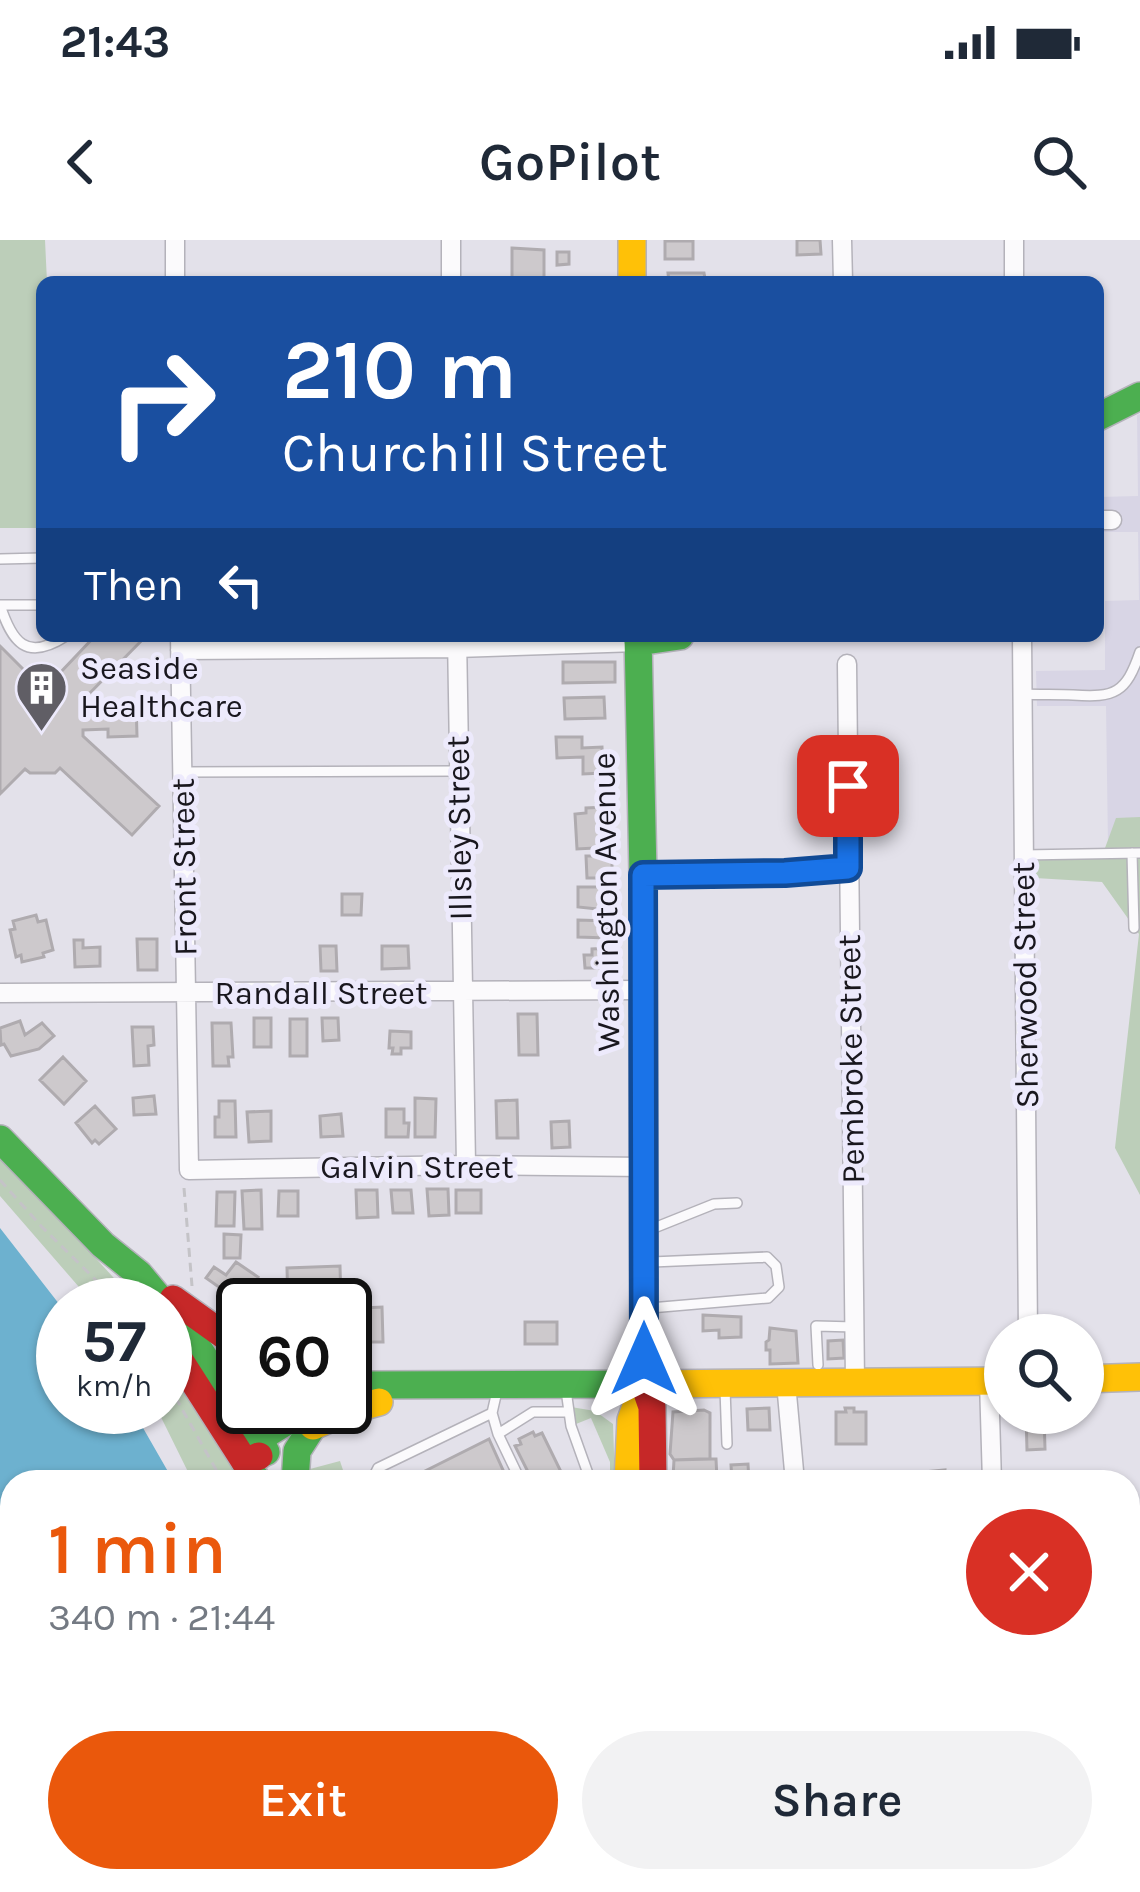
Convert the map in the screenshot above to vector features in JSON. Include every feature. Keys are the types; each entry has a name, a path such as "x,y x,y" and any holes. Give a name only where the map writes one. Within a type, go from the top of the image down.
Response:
{"main road":[{"path":"632,240 632,276"},
{"path":"1104,414 1140,397"},
{"name":"Washington Avenue","path":"638,642 644,1384"},
{"path":"0,1139 103,1245 216,1330"},
{"path":"103,1245 126,1278"},
{"path":"139,1274 189,1334 257,1460"},
{"path":"192,1373 257,1460"},
{"path":"1104,1378 1140,1377"},
{"path":"372,1404 567,1399 644,1384 984,1381"},
{"path":"628,1470 631,1408 644,1384"},
{"path":"644,1384 652,1407 653,1470"},
{"path":"372,1389 495,1400"},
{"path":"257,1460 284,1434"},
{"path":"295,1470 302,1434"}],"street":[{"path":"175,240 175,276"},
{"path":"451,240 451,276"},
{"path":"842,240 843,276"},
{"path":"1014,240 1014,276"},
{"path":"180,643 457,642"},
{"name":"Illsley Street","path":"457,642 466,1165"},
{"name":"Sherwood Street","path":"1022,642 1028,1314"},
{"name":"Front Street","path":"180,643 188,1169"},
{"name":"Pembroke Street","path":"847,664 855,1382"},
{"path":"643,875 848,868"},
{"name":"Randall Street","path":"0,993 642,990"},
{"name":"Galvin Street","path":"188,1169 644,1167"},
{"path":"786,1383 795,1470"},
{"path":"993,1470 994,1434"}],"lane":[{"path":"0,559 36,558"},
{"path":"36,605 0,605 11,635 34,648 56,642"},
{"path":"1023,694 1105,697 1132,674 1140,652"},
{"path":"182,772 458,771"},
{"path":"1023,855 1136,853 1134,928"},
{"path":"644,1232 714,1204 737,1203"},
{"path":"644,1262 767,1257 776,1266 779,1288 768,1298 644,1308"},
{"path":"818,1365 816,1326 855,1327"},
{"path":"725,1384 727,1444"},
{"path":"498,1433 533,1399"},
{"path":"567,1399 588,1470"},
{"path":"377,1470 495,1400 498,1433 515,1470"}],"path":[{"path":"188,1169 183,1190 190,1278"},
{"path":"0,1180 94,1278"},
{"path":"192,1426 216,1470"}],"shaded area":[{"path":"1140,414 1140,844 1108,845 1106,706 1037,706 1036,671 1105,670 1105,601 1139,600 1138,532 1104,532 1104,497 1138,496"}],"green space":[{"path":"0,240 45,240 47,276 36,276 36,528 0,528"},
{"path":"1140,817 1140,1195 1115,1148 1139,934 1102,882 1035,878 1032,851 1105,848 1116,818"},
{"path":"0,1154 114,1278 71,1278 0,1196"},
{"path":"192,1394 239,1470 187,1470 169,1434 192,1434"},
{"path":"571,1407 595,1411 613,1424 615,1470 610,1470 591,1418 576,1424"},
{"path":"340,1461 343,1470 310,1470"}],"water":[{"path":"0,1228 39,1278 36,1434 146,1434 167,1470 0,1470"}],"building":[{"path":"797,240 820,240 821,254 797,255"},
{"path":"665,241 693,241 693,259 665,259"},
{"path":"512,248 544,250 544,276 512,276"},
{"path":"557,252 569,252 569,264 557,265"},
{"path":"668,273 704,276 668,276"},
{"name":"Seaside Healthcare","path":"89,642 140,642 82,701 82,710 136,702 137,736 108,737 108,729 83,730 83,736 159,806 132,835 60,768 55,773 25,769 0,794 0,646 29,675 57,676"},
{"path":"563,662 615,662 615,682 563,683"},
{"path":"604,697 605,718 565,719 564,698"},
{"path":"556,737 582,737 582,748 602,747 603,773 583,774 583,757 557,758"},
{"path":"608,807 613,847 577,849 575,814"},
{"path":"586,856 612,856 612,878 587,878"},
{"path":"578,887 618,887 617,911 578,907"},
{"path":"342,894 362,894 361,915 342,915"},
{"path":"36,915 38,922 46,920 53,950 22,962 21,955 16,957 10,930 15,929 13,921"},
{"path":"578,920 608,921 608,938 578,937"},
{"path":"137,939 157,939 157,970 138,970"},
{"path":"74,940 83,940 83,948 100,947 100,966 75,967"},
{"path":"320,946 336,946 337,971 321,971"},
{"path":"382,946 408,946 409,968 382,969"},
{"path":"610,948 611,968 585,968 584,955 592,955 592,949"},
{"path":"518,1014 537,1014 538,1055 519,1055"},
{"path":"254,1018 271,1018 271,1047 254,1047"},
{"path":"322,1018 338,1018 339,1040 323,1041"},
{"path":"290,1019 307,1019 307,1056 290,1056"},
{"path":"20,1021 25,1035 42,1023 54,1036 39,1049 11,1056 1,1045 0,1028"},
{"path":"212,1023 231,1023 229,1066 213,1066"},
{"path":"132,1027 153,1027 149,1065 134,1066"},
{"path":"390,1031 411,1032 411,1048 392,1054"},
{"path":"63,1057 86,1081 64,1104 40,1080"},
{"path":"154,1096 156,1114 134,1115 133,1098"},
{"path":"415,1098 436,1099 435,1137 415,1137"},
{"path":"517,1100 518,1138 497,1138 496,1101"},
{"path":"219,1101 235,1101 236,1137 215,1137"},
{"path":"95,1106 116,1129 99,1144 92,1143 76,1123"},
{"path":"386,1109 404,1109 408,1137 386,1137"},
{"path":"271,1111 271,1141 249,1142 247,1112"},
{"path":"341,1114 343,1136 321,1137 320,1116"},
{"path":"569,1121 570,1147 552,1148 551,1122"},
{"path":"427,1189 448,1189 449,1215 429,1216"},
{"path":"261,1190 262,1229 244,1229 242,1191"},
{"path":"356,1190 377,1190 378,1217 357,1218"},
{"path":"391,1190 411,1190 413,1213 393,1213"},
{"path":"456,1190 481,1190 481,1213 456,1213"},
{"path":"279,1191 298,1191 298,1216 278,1216"},
{"path":"217,1192 235,1192 234,1226 216,1226"},
{"path":"224,1234 241,1235 240,1258 224,1258"},
{"path":"236,1262 258,1277 216,1278 216,1285 206,1278 214,1267 226,1275"},
{"path":"340,1266 340,1278 287,1278 287,1268"},
{"path":"382,1307 383,1342 372,1342 372,1308"},
{"path":"703,1315 741,1317 741,1337 719,1338 719,1330 703,1331"},
{"path":"525,1322 557,1322 557,1344 525,1344"},
{"path":"770,1328 796,1331 798,1363 770,1364 766,1342"},
{"path":"843,1340 844,1358 828,1359 828,1341"},
{"path":"769,1408 770,1430 748,1430 747,1409"},
{"path":"845,1408 866,1412 866,1444 836,1444 836,1412 846,1412"},
{"path":"673,1412 710,1413 710,1459 674,1460 670,1454"},
{"path":"542,1433 560,1470 527,1470 515,1446 521,1444 519,1439"},
{"path":"1027,1434 1045,1434 1045,1449 1027,1450"},
{"path":"489,1439 503,1470 427,1470"},
{"path":"716,1459 717,1470 673,1470 674,1460"},
{"path":"748,1464 748,1470 731,1470 731,1465"}],"traffic: fast":[{"path":"1104,414 1140,396"},
{"path":"372,1385 644,1384 638,642"},
{"path":"0,1139 103,1245 139,1274 189,1334 266,1452"},
{"path":"245,1462 267,1434"},
{"path":"296,1470 297,1451 308,1434"},
{"path":"245,1462 250,1470"}],"traffic: slow":[{"path":"632,240 632,276"},
{"path":"1104,1378 1140,1377"},
{"path":"644,1384 984,1381"},
{"path":"629,1470 631,1420 644,1384"},
{"path":"372,1404 379,1402"}],"traffic: jam":[{"path":"192,1313 216,1330"},
{"path":"192,1379 245,1462 259,1456"},
{"path":"644,1384 652,1407 653,1470"}],"place":[{"name":"Seaside Healthcare","path":"41,733"}],"route":[{"path":"644,1359 643,875 848,868 848,786"}]}
